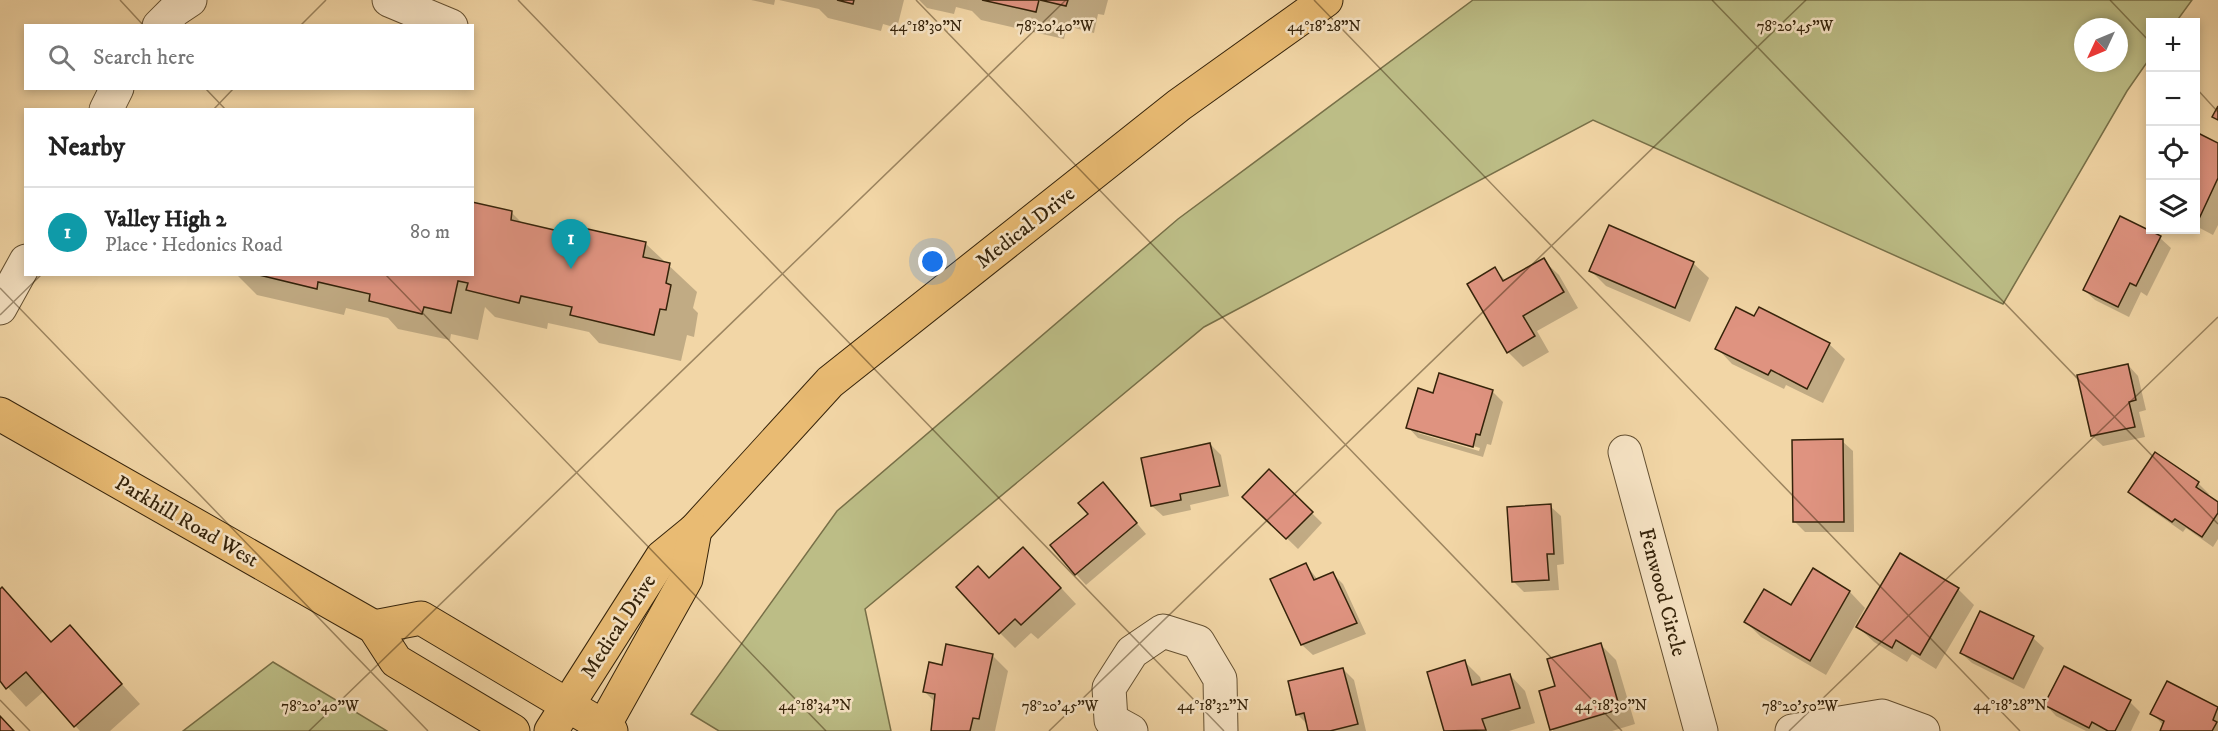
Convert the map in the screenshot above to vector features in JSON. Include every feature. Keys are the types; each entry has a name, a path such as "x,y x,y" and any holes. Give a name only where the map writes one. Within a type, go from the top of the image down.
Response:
{"main road":[{"name":"Medical Drive","path":"559,718 662,557 695,530 830,382 1179,105 1326,0"},
{"name":"Parkhill Road West","path":"0,414 374,627 396,661 513,731"},
{"name":"Medical Drive","path":"605,730 686,579 695,530"},
{"path":"374,627 421,618 559,718 605,730"}],"street":[{"path":"161,24 175,10 190,0"},
{"path":"389,0 447,24"},
{"path":"107,108 116,90"},
{"path":"0,308 24,265"},
{"name":"Fenwood Circle","path":"1625,452 1701,731"},
{"path":"1131,731 1111,720 1109,688 1132,652 1163,631 1198,642 1220,679 1221,731"},
{"path":"1792,731 1882,716 1923,731"}],"green space":[{"path":"1473,0 2192,0 2179,18 2146,18 2146,64 2127,91 2003,304 1593,120 1204,327 865,609 891,731 719,731 691,714 837,511 1178,219"},
{"path":"273,662 387,731 183,731"}],"building":[{"path":"837,0 854,0 853,4"},
{"path":"982,0 1039,0 1036,12"},
{"path":"1040,0 1068,0 1066,6"},
{"path":"2218,106 2218,120 2212,117"},
{"path":"2200,134 2218,143 2218,178 2200,217"},
{"path":"474,202 512,211 511,220 563,232 565,224 646,242 643,257 670,263 666,283 671,285 666,310 660,309 654,335 570,315 572,307 521,296 519,303 466,290 468,283 458,281 451,313 424,307 422,314 369,301 370,294 318,282 317,289 263,276 474,276"},
{"path":"2120,216 2146,229 2146,234 2161,236 2136,286 2130,283 2118,307 2083,290"},
{"path":"1609,225 1694,262 1675,308 1589,271"},
{"path":"1544,258 1564,292 1523,316 1535,336 1507,353 1467,284 1495,267 1503,281"},
{"path":"1736,307 1754,316 1759,307 1830,343 1807,389 1771,370 1768,375 1715,349"},
{"path":"2128,364 2136,400 2129,402 2135,427 2091,436 2077,375"},
{"path":"1439,373 1493,390 1480,435 1476,434 1473,447 1406,428 1418,388 1433,393"},
{"path":"1843,439 1844,522 1793,522 1792,440"},
{"path":"1210,443 1220,486 1180,494 1181,500 1151,506 1141,458"},
{"path":"2155,452 2199,482 2196,487 2218,502 2218,513 2202,537 2175,519 2172,522 2128,492"},
{"path":"1269,469 1313,512 1286,539 1242,497"},
{"path":"1103,482 1137,523 1075,575 1050,545 1088,514 1078,503"},
{"path":"1551,504 1554,554 1547,554 1549,580 1512,582 1507,507"},
{"path":"1023,547 1061,588 1021,625 1015,619 999,634 956,587 978,566 989,578"},
{"path":"1900,553 1959,588 1920,655 1896,640 1892,648 1856,627"},
{"path":"1306,563 1314,580 1333,572 1357,623 1301,645 1270,579"},
{"path":"1813,568 1850,591 1810,661 1744,622 1764,589 1791,605"},
{"path":"2,587 51,642 70,625 122,684 74,727 26,672 6,689 0,681 0,589"},
{"path":"1980,611 2034,636 2013,679 1960,653"},
{"path":"1601,643 1620,709 1550,730 1539,691 1555,686 1547,659"},
{"path":"946,644 993,654 979,719 973,718 970,731 931,731 935,694 923,692 929,662 942,665"},
{"path":"1465,660 1472,685 1510,674 1520,708 1482,719 1486,730 1444,731 1427,672"},
{"path":"2064,666 2131,700 2115,731 2108,731 2092,722 2089,728 2044,705"},
{"path":"1343,668 1358,724 1330,731 1308,731 1304,713 1296,715 1288,681"},
{"path":"2167,681 2218,707 2213,720 2217,722 2212,731 2160,731 2164,721 2150,714"},
{"path":"0,716 14,731 0,731"}],"place":[{"name":"Valley High 2","path":"571,269"}]}
